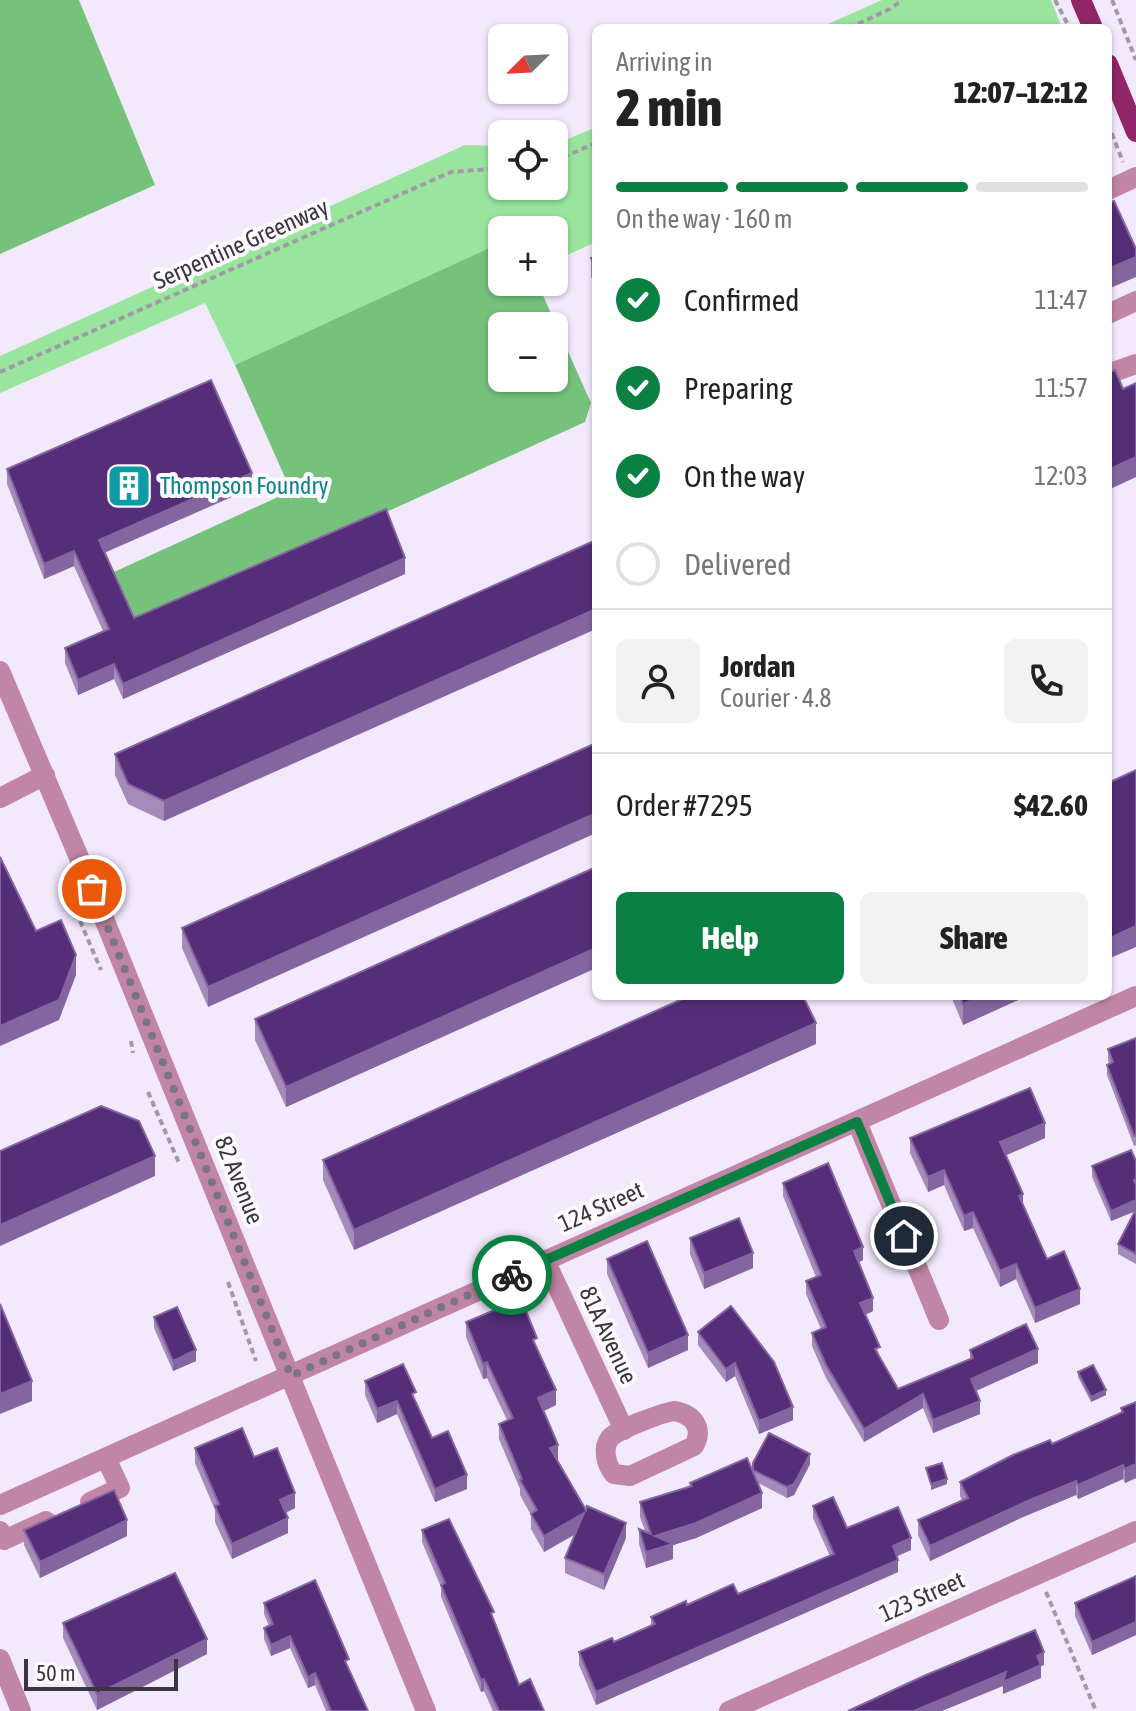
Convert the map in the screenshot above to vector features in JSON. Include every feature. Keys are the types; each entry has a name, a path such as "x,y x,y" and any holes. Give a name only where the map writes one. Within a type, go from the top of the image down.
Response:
{"main road":[{"path":"1081,0 1091,24"},
{"path":"1112,74 1136,131"}],"street":[{"path":"1112,188 1133,178"},
{"path":"1112,312 1136,301"},
{"path":"1112,373 1136,364"},
{"name":"82 Avenue","path":"0,671 426,1711"},
{"path":"0,798 45,775"},
{"name":"124 Street","path":"0,1505 1136,996"},
{"path":"857,1122 939,1320"},
{"name":"81A Avenue","path":"545,1260 624,1430"},
{"path":"0,1531 4,1540 120,1488 106,1458"},
{"name":"123 Street","path":"729,1711 1136,1531"},
{"path":"0,1659 21,1711"}],"path":[{"path":"858,24 902,0"},
{"path":"1055,0 1067,24"},
{"path":"1112,0 1136,60"},
{"path":"1112,133 1133,178"},
{"path":"568,155 592,145"},
{"name":"Serpentine Greenway","path":"0,372 451,172 488,169"},
{"path":"148,1092 180,1164"},
{"path":"228,1282 256,1361"},
{"path":"1044,1587 1096,1711"}],"green space":[{"path":"0,0 79,0 155,185 0,254"},
{"path":"882,0 1051,0 1060,24 828,24"},
{"path":"592,129 592,244 568,255 568,216 488,216 488,248 235,365 205,303 0,393 0,356 465,145 488,146 488,200 568,200 568,139"},
{"path":"488,248 488,296 543,296 550,312 488,312 488,392 568,392 568,351 591,403 585,422 137,625 114,572 291,491 235,365"}],"building":[{"path":"1112,202 1136,249 1136,257 1112,267"},
{"path":"1115,370 1123,389 1136,383 1136,457 1112,468 1112,371"},
{"path":"211,380 252,473 99,540 134,618 386,509 405,558 123,684 114,664 78,680 65,648 109,629 74,551 44,564 7,469"},
{"path":"592,542 592,611 164,801 128,784 115,754"},
{"path":"592,745 592,815 208,987 182,928"},
{"path":"1136,770 1136,926 1112,937 1112,781"},
{"path":"0,857 36,931 61,920 76,955 59,1000 0,1026"},
{"path":"592,869 592,950 286,1087 255,1019"},
{"path":"680,1000 805,1000 816,1023 354,1230 323,1160"},
{"path":"1136,1038 1134,1136 1107,1065 1113,1062 1108,1049"},
{"path":"1030,1088 1045,1123 1000,1142 1023,1194 1019,1196 1047,1259 1064,1251 1080,1289 1035,1308 1016,1264 1000,1271 973,1212 964,1216 944,1170 928,1177 910,1138"},
{"path":"101,1106 139,1121 155,1156 0,1225 0,1151"},
{"path":"1131,1150 1136,1161 1136,1200 1111,1211 1092,1166"},
{"path":"828,1163 863,1247 854,1251 873,1298 860,1303 880,1347 875,1349 898,1389 973,1358 970,1350 1026,1324 1038,1349 971,1379 980,1401 933,1420 923,1394 864,1429 826,1365 812,1333 826,1327 806,1281 821,1275 783,1183"},
{"path":"1136,1209 1136,1254 1118,1244"},
{"path":"739,1218 753,1253 704,1273 690,1238"},
{"path":"647,1241 688,1335 648,1353 607,1259"},
{"path":"521,1299 537,1338 533,1340 556,1390 538,1398 558,1445 550,1448 586,1510 587,1506 626,1523 604,1574 565,1558 584,1513 544,1536 531,1514 537,1510 520,1480 499,1424 513,1418 487,1362 483,1364 466,1322"},
{"path":"0,1304 32,1381 0,1394"},
{"path":"731,1306 774,1362 793,1407 759,1421 735,1363 726,1369 698,1332"},
{"path":"177,1307 196,1350 173,1361 154,1317"},
{"path":"403,1364 416,1392 412,1394 432,1438 448,1431 467,1475 435,1489 397,1401 377,1409 365,1381"},
{"path":"1093,1365 1106,1390 1091,1397 1078,1372"},
{"path":"1136,1402 1136,1464 1125,1469 1123,1465 1078,1485 1076,1481 930,1546 918,1520 968,1498 960,1482 1013,1455 1050,1440 1052,1444 1123,1412 1121,1408"},
{"path":"242,1428 254,1457 277,1448 295,1493 280,1500 288,1518 232,1544 195,1448"},
{"path":"769,1433 810,1454 794,1484 787,1487 753,1470 753,1463"},
{"path":"747,1458 762,1493 696,1523 655,1536 673,1544 646,1552 639,1529 651,1534 640,1502 692,1486 690,1483"},
{"path":"942,1463 947,1479 931,1484 926,1468"},
{"path":"114,1490 127,1520 40,1562 24,1530"},
{"path":"833,1497 847,1528 898,1507 911,1538 893,1546 898,1560 596,1692 579,1652 612,1638 614,1642 655,1624 651,1617 686,1601 687,1605 733,1584 738,1594 834,1554 813,1506"},
{"path":"449,1519 494,1612 491,1613 519,1685 530,1679 544,1711 499,1711 484,1679 481,1680 441,1585 445,1583 422,1530"},
{"path":"175,1573 207,1639 97,1694 63,1623"},
{"path":"1136,1576 1136,1622 1092,1642 1075,1603"},
{"path":"315,1580 349,1659 345,1661 368,1711 331,1711 315,1673 308,1677 290,1636 271,1645 264,1628 273,1624 264,1603"},
{"path":"1035,1630 1044,1652 1037,1656 1041,1665 1003,1682 1006,1672 914,1711 848,1711 926,1675"}],"way so far":[{"path":"92,889 291,1376 512,1275"}],"place":[{"name":"Thompson Foundry","path":"129,486"}],"route":[{"path":"512,1275 857,1122 904,1236"}]}
